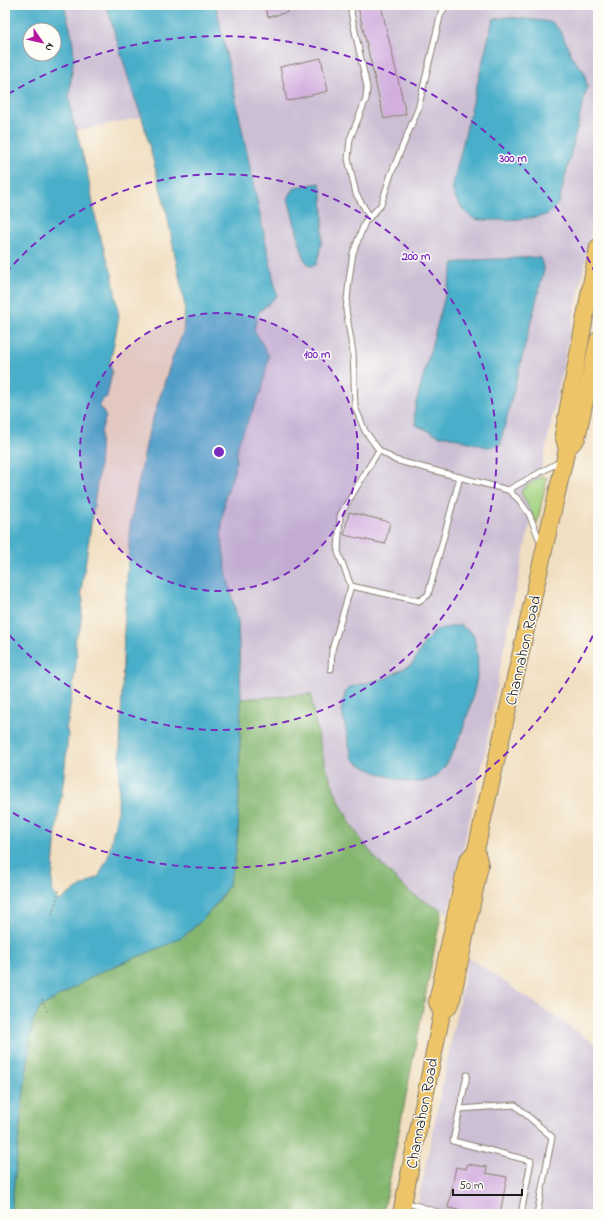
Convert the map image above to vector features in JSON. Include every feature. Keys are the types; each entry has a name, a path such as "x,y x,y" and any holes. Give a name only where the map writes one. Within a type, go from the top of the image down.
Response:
{"main road":[{"name":"Channahon Road","path":"402,1208 442,1013 437,1002 456,911 467,861 476,850 566,454 563,435 598,247"},
{"name":"Channahon Road","path":"566,454 577,438 598,340"}],"lane":[{"path":"353,5 351,12 352,22 367,87 366,99 350,139 348,159 356,194 370,217"},
{"path":"447,5 441,13 418,109 391,174 381,205 365,222 353,253 346,310 353,353 355,407 366,432 379,450 395,460 508,490 519,500 529,514 545,551"},
{"path":"331,670 332,650 351,586 338,552 340,515 379,450"},
{"path":"508,490 566,454"},
{"path":"351,586 419,601 428,595 460,477"},
{"path":"467,1075 453,1141 531,1161 521,1214"},
{"path":"460,1109 514,1105 552,1136 537,1214"},
{"path":"402,1208 444,1214"}],"path":[{"path":"52,915 60,888"},
{"path":"42,999 47,1011"}],"shaded area":[{"path":"64,5 106,5 133,93 142,117 76,131 69,94 74,56 67,13"},
{"path":"216,5 598,5 598,201 503,652 486,748 448,913 415,896 398,881 366,849 354,830 342,808 322,755 311,694 241,699 238,621 227,575 221,533 225,498 235,469 238,444 262,389 269,356 254,329 259,312 230,75"},
{"path":"468,957 598,1046 598,1214 416,1214"}],"green space":[{"path":"542,476 547,478 537,523 521,492 525,487"},
{"path":"311,694 320,745 327,770 347,817 360,838 376,859 407,890 415,896 442,910 383,1214 11,1214 22,1106 33,1021 41,1007 102,971 169,944 186,934 216,905 228,886 235,861 238,831 241,699"}],"water":[{"path":"5,5 64,5 72,36 74,56 69,94 72,116 87,171 98,230 112,274 119,317 110,363 112,373 107,397 102,400 100,406 106,417 101,432 99,472 81,592 83,599 80,629 75,639 77,656 68,722 66,727 68,735 56,831 52,883 53,893 59,902 69,894 99,876 108,857 118,809 124,631 130,525 149,430 173,356 183,333 185,307 167,214 142,117 133,93 106,5 216,5 277,296 259,312 254,329 269,356 262,389 238,444 235,469 225,498 221,533 227,575 238,621 241,699 238,831 235,861 228,886 216,904 202,920 186,934 169,944 102,971 41,1007 33,1021 22,1106 11,1214 5,1214"},
{"path":"508,17 552,22 561,32 574,60 584,71 587,87 557,205 548,214 543,216 512,220 480,220 471,217 463,210 457,201 452,188 493,19"},
{"path":"320,183 323,203 321,246 316,265 310,266 304,259 288,198 295,187"},
{"path":"540,257 544,270 500,445 487,447 447,436 440,436 416,425 414,413 416,403 454,263 474,260"},
{"path":"460,625 473,634 476,644 478,666 477,676 468,714 457,745 443,769 431,779 413,782 380,774 365,767 352,758 342,712 342,703 346,691 350,687 386,678 412,664 425,642 436,630"}],"building":[{"path":"264,5 287,5 288,12 268,17"},
{"path":"365,5 381,5 406,114 384,119 358,7"},
{"path":"321,58 328,91 287,101 280,67"},
{"path":"349,512 390,522 385,544 344,535"},
{"path":"467,1164 487,1167 486,1173 507,1177 500,1214 481,1214 448,1208 456,1167 466,1169"}]}
